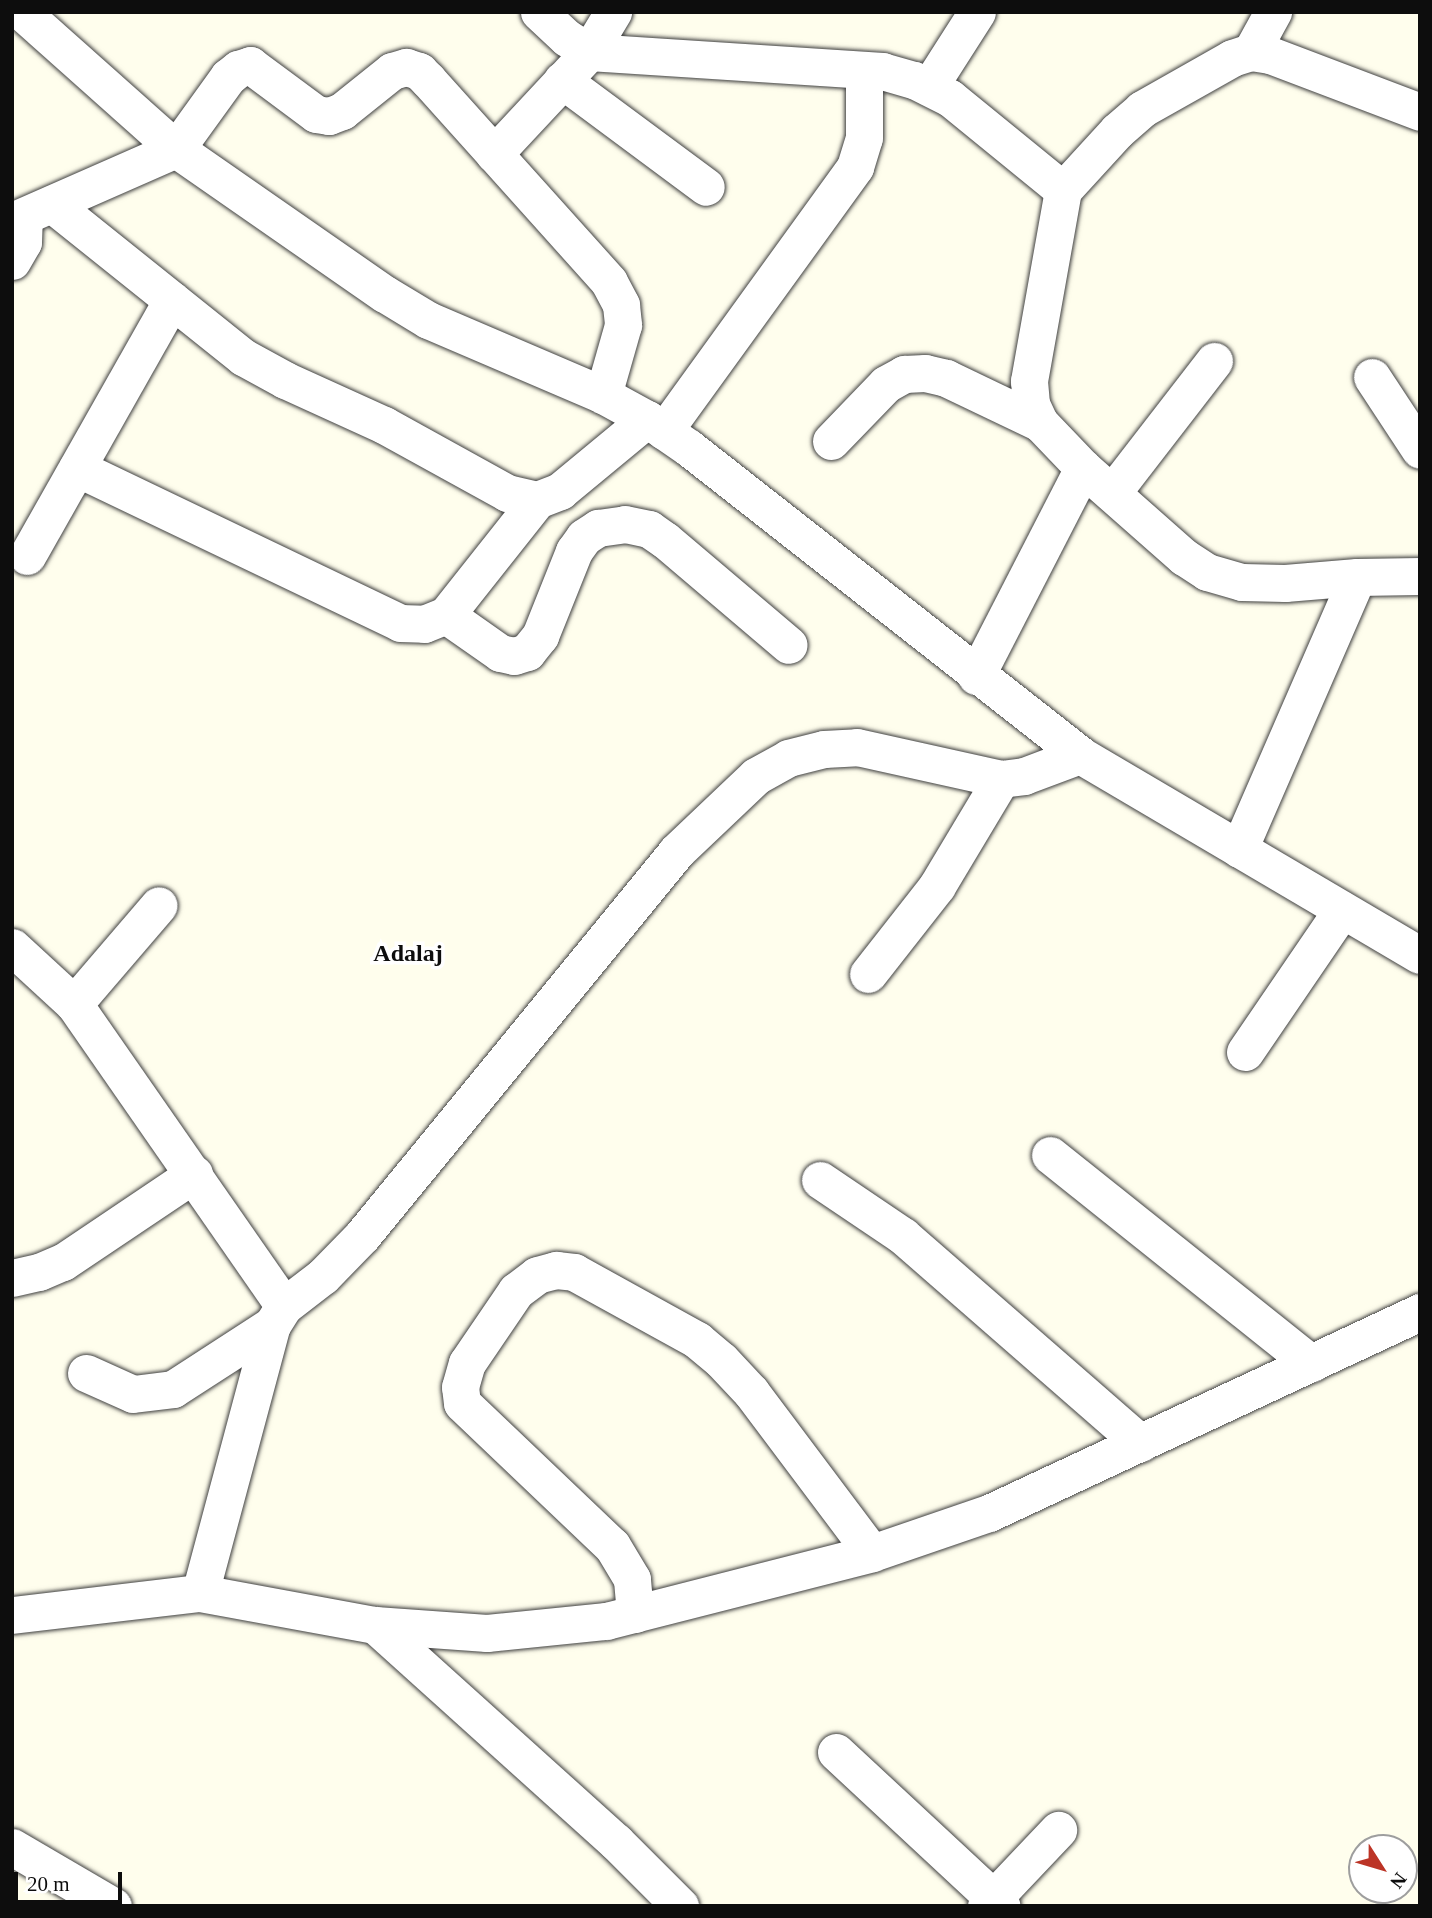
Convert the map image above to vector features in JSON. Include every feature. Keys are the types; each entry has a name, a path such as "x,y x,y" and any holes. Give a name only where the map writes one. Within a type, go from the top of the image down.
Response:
{"street":[{"path":"22,12 176,149 385,294 428,320 603,395 656,425 975,676 1080,755 1420,956"},
{"path":"539,12 567,38 589,52 864,70 914,79 950,98 1063,190"},
{"path":"494,154 589,52 613,12"},
{"path":"929,87 978,12"},
{"path":"1251,52 1273,12"},
{"path":"1418,571 1285,583 1242,582 1206,572 1083,468 1040,423 1031,404 1029,381 1063,190 1116,131 1143,109 1232,58 1251,52 1270,55 1420,112"},
{"path":"29,214 176,149 228,77 238,69 250,65 316,114 329,116 342,111 392,71 406,67 419,71 609,282 621,305 623,325 603,395"},
{"path":"77,468 400,623 425,624 446,615 537,500 560,491 656,425 855,167 864,138 864,70"},
{"path":"562,80 706,187"},
{"path":"12,261 23,242 29,214"},
{"path":"29,214 172,300 243,357 285,380 363,415 507,493 537,500"},
{"path":"27,556 172,300"},
{"path":"1112,493 1214,360"},
{"path":"831,441 886,384 904,374 925,373 946,378 1040,423"},
{"path":"1372,377 1420,450"},
{"path":"975,676 1083,468"},
{"path":"446,615 500,653 514,656 527,652 540,636 579,544 597,528 625,524 649,529 665,540 789,645"},
{"path":"1239,849 1357,577"},
{"path":"86,1373 133,1394 173,1389 278,1315 323,1276 362,1236 676,852 755,776 788,758 824,749 857,747 1001,779 1024,776 1080,755"},
{"path":"868,974 937,886 1001,779"},
{"path":"74,1004 159,905"},
{"path":"1245,1052 1342,910"},
{"path":"12,947 74,1004 194,1174 278,1315 200,1593"},
{"path":"1050,1155 1311,1363"},
{"path":"12,1278 39,1272 63,1262 194,1174"},
{"path":"820,1180 904,1237 1140,1443"},
{"path":"635,1614 632,1579 612,1546 462,1403 460,1387 467,1363 516,1291 537,1275 556,1270 574,1272 697,1340 722,1360 751,1392 872,1553"},
{"path":"12,1615 200,1593 375,1625 487,1633 592,1623 635,1614 872,1553 989,1513 1420,1312"},
{"path":"375,1625 616,1842 680,1906"},
{"path":"836,1752 994,1903 1058,1830"},
{"path":"12,1847 92,1901"}],"district":[{"name":"Adalaj","path":"408,954"}]}
